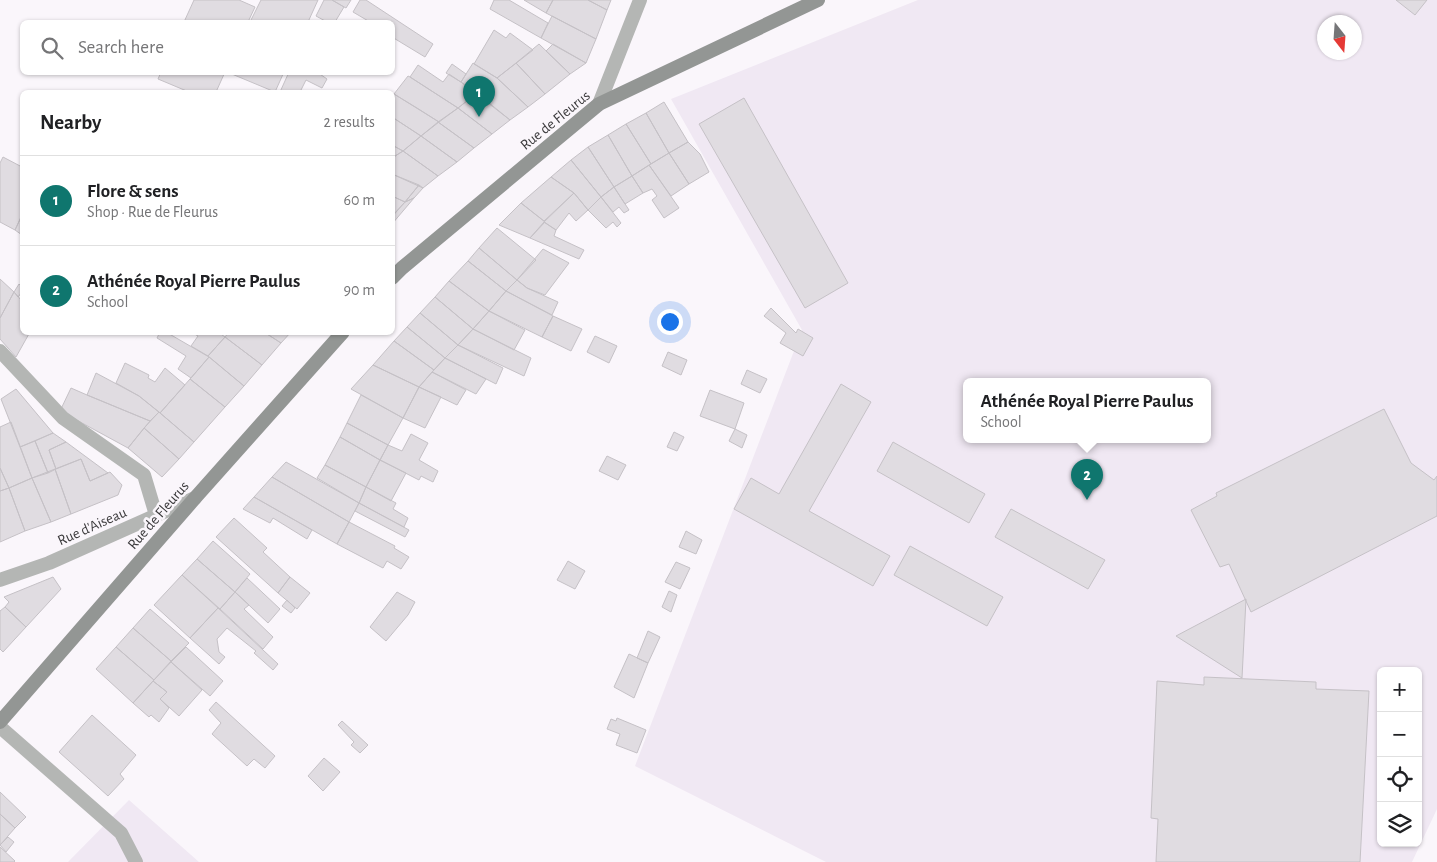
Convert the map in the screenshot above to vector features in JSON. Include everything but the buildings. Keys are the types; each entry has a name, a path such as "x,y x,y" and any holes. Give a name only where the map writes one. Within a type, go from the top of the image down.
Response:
{"main road":[{"name":"Rue de Fleurus","path":"395,275 599,104 818,0"},
{"name":"Rue de Fleurus","path":"0,722 194,498 340,335"}],"street":[{"path":"599,104 640,0"},
{"path":"0,351 62,418 144,475 156,515"},
{"name":"Rue d'Aiseau","path":"0,580 49,563 194,498"},
{"path":"0,727 121,833 136,862"}],"shaded area":[{"path":"918,0 1437,0 1437,809 1422,841 1422,667 1377,667 1377,847 1419,847 1412,862 826,862 635,766 802,330 671,99"},
{"path":"129,800 199,862 68,862"}],"place":[{"name":"Flore & sens","path":"479,117"},
{"name":"Athénée Royal Pierre Paulus","path":"1087,500"}]}
